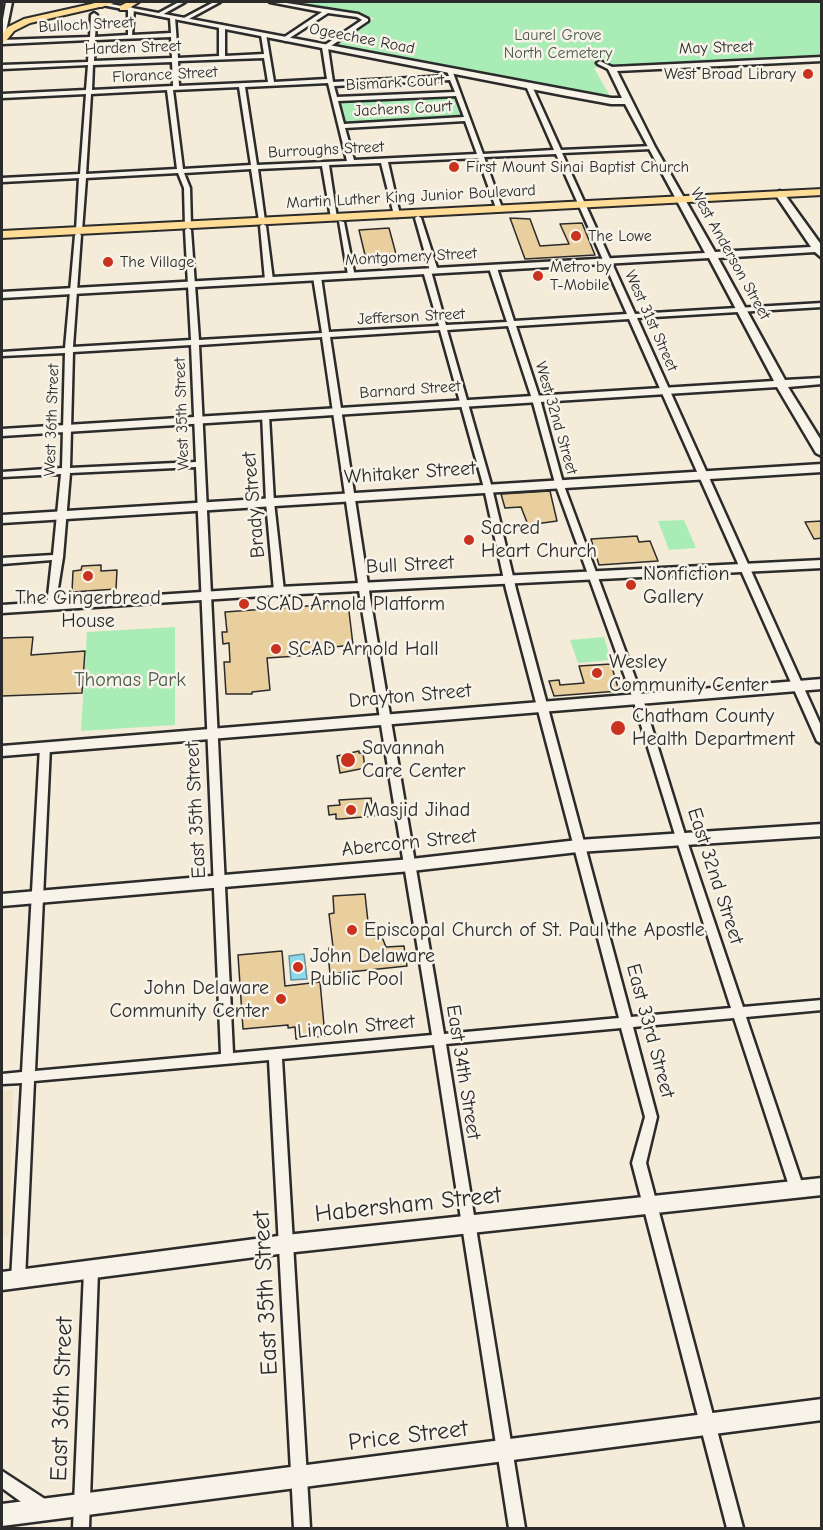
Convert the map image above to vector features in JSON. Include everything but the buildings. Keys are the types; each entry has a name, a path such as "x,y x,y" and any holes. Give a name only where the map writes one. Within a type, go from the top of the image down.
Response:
{"main road":[{"path":"3,23 99,2"},
{"path":"2,40 27,21 99,2"},
{"name":"Ogeechee Road","path":"99,2 129,6 158,15 325,47 451,75 611,101 627,101"},
{"name":"May Street","path":"612,69 822,59"},
{"name":"West Anderson Street","path":"612,69 651,147 742,309 781,384 822,453"},
{"name":"Martin Luther King Junior Boulevard","path":"782,197 822,192"},
{"path":"782,197 820,251"},
{"name":"Martin Luther King Junior Boulevard","path":"2,235 418,218 681,200 822,197"},
{"name":"Martin Luther King Junior Boulevard","path":"338,220 499,208 583,206"},
{"name":"Martin Luther King Junior Boulevard","path":"2,240 79,233"},
{"name":"Montgomery Street","path":"2,295 820,251"},
{"name":"Barnard Street","path":"2,433 822,381"},
{"name":"Whitaker Street","path":"2,519 822,468"},
{"name":"Bull Street","path":"2,609 279,591 822,564"},
{"name":"Drayton Street","path":"2,751 822,684"},
{"name":"Abercorn Street","path":"2,900 411,865 578,846 822,830"},
{"name":"Habersham Street","path":"10,1280 286,1244 822,1186"},
{"name":"Price Street","path":"2,1515 822,1409"}],"street":[{"path":"2,40 3,23 9,2"},
{"path":"158,15 182,2"},
{"path":"185,20 217,2"},
{"path":"273,2 357,16 366,20 325,47 330,82 351,162"},
{"path":"129,6 130,34"},
{"path":"285,39 327,11"},
{"name":"West 36th Street","path":"52,605 66,470 69,350 84,176 94,15"},
{"name":"West 35th Street","path":"173,18 173,88 180,171 187,188 206,597"},
{"path":"222,27 222,58"},
{"name":"Bulloch Street","path":"2,40 173,35"},
{"path":"264,35 271,84"},
{"name":"Harden Street","path":"2,68 266,56"},
{"path":"600,63 612,69"},
{"path":"451,75 499,208"},
{"name":"Florance Street","path":"2,96 451,75"},
{"path":"242,85 269,280"},
{"name":"West 31st Street","path":"529,86 822,741"},
{"name":"Bismark Court","path":"334,99 458,94"},
{"name":"Jachens Court","path":"341,126 467,119"},
{"name":"Burroughs Street","path":"2,180 651,147"},
{"path":"384,160 397,215"},
{"path":"325,164 352,275"},
{"name":"East 33rd Street","path":"418,218 442,329 488,488 508,579 651,1117 639,1163 735,1528"},
{"name":"West 32nd Street","path":"493,268 536,399 559,483 593,576"},
{"name":"East 34th Street","path":"317,277 335,411 351,496 517,1528"},
{"name":"Jefferson Street","path":"2,354 822,305"},
{"name":"Brady Street","path":"265,416 270,502 279,591"},
{"path":"2,474 199,464"},
{"path":"2,561 58,557"},
{"name":"East 32nd Street","path":"593,576 638,699 681,838 797,1189"},
{"name":"East 35th Street","path":"206,597 227,1058"},
{"path":"10,1280 29,1076 45,747"},
{"name":"Lincoln Street","path":"2,1079 822,1005"},
{"name":"East 35th Street","path":"275,1054 302,1528"},
{"name":"East 36th Street","path":"81,1528 92,1271"},
{"path":"2,1479 46,1509"}],"shaded area":[{"path":"13,1090 9,1236 2,1237 2,1091"}],"green space":[{"name":"Laurel Grove North Cemetery","path":"304,2 821,2 821,55 594,68 611,98 334,45 374,18 301,4"},
{"path":"454,97 462,117 346,123 341,102"},
{"path":"684,520 696,548 669,550 658,521"},
{"name":"Thomas Park","path":"175,627 175,725 81,731 87,632"},
{"path":"604,637 611,660 578,663 570,640"}],"water":[{"name":"John Delaware Public Pool","path":"304,954 307,979 291,980 289,956"}],"place":[{"name":"West Broad Library","path":"808,74"},
{"name":"First Mount Sinai Baptist Church","path":"454,167"},
{"name":"The Lowe","path":"576,236"},
{"name":"The Village","path":"108,262"},
{"name":"Metro by T-Mobile","path":"538,276"},
{"name":"Sacred Heart Church","path":"469,540"},
{"name":"The Gingerbread House","path":"88,576"},
{"name":"Nonfiction Gallery","path":"631,585"},
{"name":"SCAD Arnold Platform","path":"244,604"},
{"name":"SCAD Arnold Hall","path":"276,649"},
{"name":"Wesley Community Center","path":"597,673"},
{"name":"Chatham County Health Department","path":"618,728"},
{"name":"Savannah Care Center","path":"348,760"},
{"name":"Masjid Jihad","path":"351,810"},
{"name":"Episcopal Church of St. Paul the Apostle","path":"352,930"},
{"name":"John Delaware Public Pool","path":"298,967"},
{"name":"John Delaware Community Center","path":"281,999"}]}
